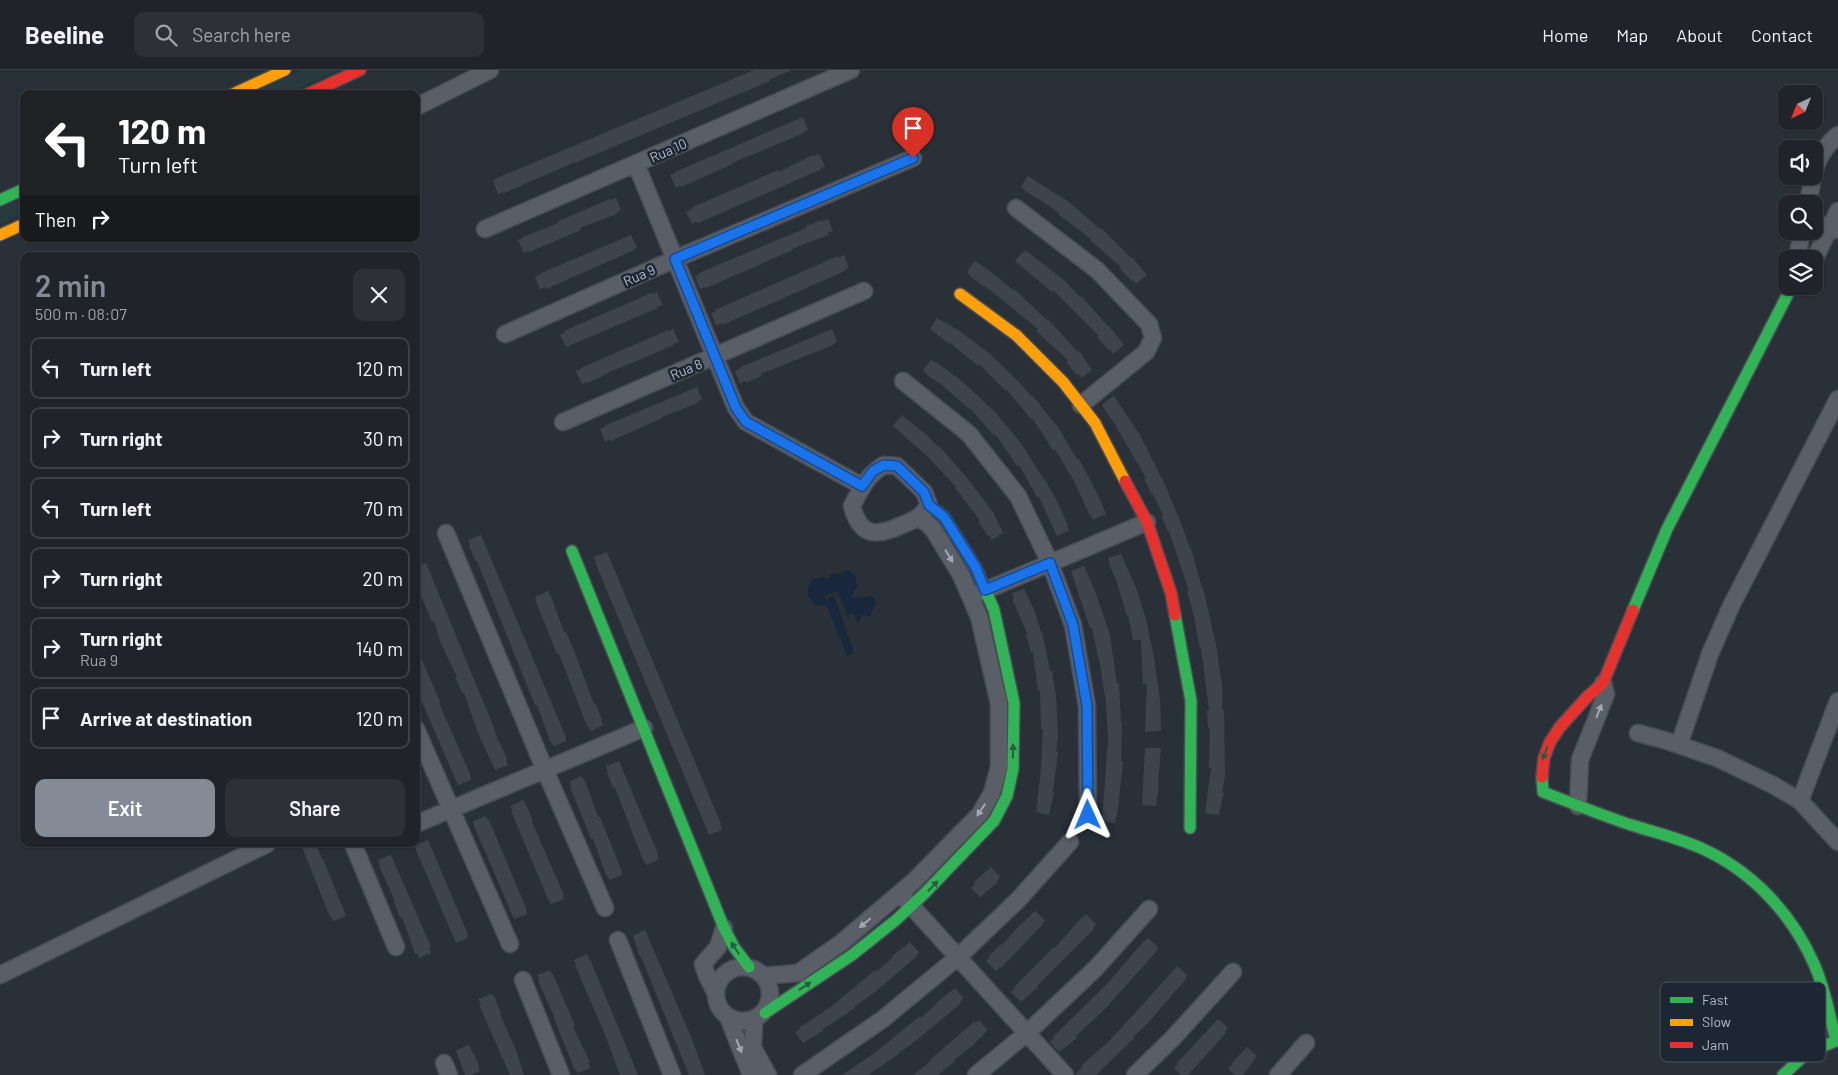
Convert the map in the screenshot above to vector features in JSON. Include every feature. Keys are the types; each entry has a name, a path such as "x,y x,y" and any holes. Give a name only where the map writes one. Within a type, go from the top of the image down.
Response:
{"main road":[{"path":"242,90 285,70"},
{"path":"317,90 360,70"},
{"path":"0,200 20,192"},
{"path":"0,235 20,226"},
{"path":"960,294 1016,335 1063,382 1095,423 1146,522 1171,593 1191,701 1190,828"},
{"path":"1787,295 1667,529 1603,683 1591,691 1555,734 1546,751 1541,771 1543,792 1705,850 1724,860 1757,885 1785,914 1806,947 1820,982"},
{"path":"572,551 724,928 734,947 749,968"},
{"path":"759,1017 852,955 925,893 994,822 1007,796 1013,769 1014,703 994,610 978,593"},
{"path":"1826,1002 1837,1040"},
{"path":"1782,1075 1796,1062"}],"street":[{"path":"420,105 490,70"},
{"name":"Rua 10","path":"485,229 851,70"},
{"path":"1823,154 1835,143"},
{"name":"Rua 9","path":"505,334 675,259 913,158"},
{"path":"636,164 736,408 746,422 862,486"},
{"path":"1016,208 1097,270 1149,324 1153,338 1146,352 1081,405"},
{"path":"1820,250 1834,229 1838,212"},
{"name":"Rua 8","path":"563,422 864,291"},
{"path":"903,381 969,434 1018,496 1050,563 1073,625 1087,706 1088,815"},
{"path":"1679,745 1710,654 1731,606 1838,398"},
{"path":"764,976 798,973 841,943 900,893 980,814 992,793 999,767 999,703 979,617 978,593 961,576 933,529 925,511 924,492 897,466 884,465 873,471 862,486 852,506 855,520 862,527 874,533 885,533 925,511"},
{"path":"978,593 1146,522"},
{"path":"446,533 544,770 605,908"},
{"path":"1578,806 1578,771 1580,760 1606,694 1603,683"},
{"path":"1800,801 1838,701"},
{"path":"1567,720 1579,726 1588,738"},
{"path":"420,822 644,728"},
{"path":"1638,733 1679,745 1745,771 1800,801 1838,842"},
{"path":"420,738 510,944"},
{"path":"802,1075 884,1019 958,957 1019,899 1070,842"},
{"path":"0,975 261,847"},
{"path":"359,847 396,947"},
{"path":"900,893 1065,1075"},
{"path":"976,1075 1027,1033 1096,968 1149,909"},
{"path":"724,928 718,947 703,964 716,994 719,1007 728,1017 751,1075"},
{"path":"618,940 672,1075"},
{"path":"716,994 718,982 727,971 740,966 753,968 764,976 771,987 771,1001 759,1017 753,1048 768,1075"},
{"path":"1135,1075 1173,1038 1233,972"},
{"path":"523,980 561,1075"},
{"path":"728,1017 740,1022 759,1017"},
{"path":"1278,1075 1306,1043"}],"green space":[{"path":"302,70 339,70 295,90 259,90"},
{"path":"20,200 20,215 0,224 0,209"}],"water":[{"path":"847,570 855,574 857,587 852,598 872,596 876,602 870,616 860,614 861,620 857,622 853,613 847,615 838,591 824,596 826,601 829,597 834,596 854,653 847,656 827,606 816,605 808,597 808,587 813,579 822,577 827,579 831,574 836,573 838,575"}],"building":[{"path":"754,70 792,70 770,81 498,194 493,181 497,178"},
{"path":"803,117 808,130 804,133 676,188 670,175 675,172"},
{"path":"819,154 825,166 820,170 698,223 692,224 686,212 691,208 778,170 779,172 813,155"},
{"path":"1028,176 1069,202 1101,228 1132,257 1147,275 1136,284 1132,281 1120,269 1121,267 1091,239 1058,214 1060,213 1021,187"},
{"path":"616,198 621,210 617,214 524,253 518,240 523,237"},
{"path":"828,219 833,231 828,233 828,235 700,289 695,276 699,273 806,228 806,226"},
{"path":"631,235 637,247 632,251 546,289 545,287 540,289 535,277 539,274"},
{"path":"1025,250 1064,280 1081,296 1124,345 1113,354 1110,349 1109,351 1097,337 1099,336 1053,290 1052,292 1015,261"},
{"path":"844,255 849,268 845,271 716,326 711,313 715,310"},
{"path":"975,261 1015,290 1048,319 1079,351 1092,370 1082,378 1077,375 1066,362 1068,360 1036,331 1038,329 970,276 967,272"},
{"path":"657,292 663,305 566,347 560,335 564,331"},
{"path":"937,318 961,332 990,354 1032,395 1057,426 1077,459 1079,459 1106,514 1093,520 1074,481 1055,449 1053,450 1032,418 1007,390 979,364 978,366 930,329"},
{"path":"673,329 679,342 582,384 576,371"},
{"path":"832,329 837,341 833,345 740,384 735,371 739,368"},
{"path":"931,360 964,383 996,413 1020,442 1054,495 1069,530 1057,536 1039,497 1037,497 1019,465 1017,466 996,435 994,436 970,408 923,370"},
{"path":"697,387 702,399 698,403 605,442 600,429 604,426"},
{"path":"1114,396 1140,435 1166,487 1191,548 1203,588 1216,645 1222,685 1222,710 1224,710 1225,777 1222,793 1224,793 1219,815 1205,813 1211,768 1209,768 1210,728 1208,728 1207,710 1209,710 1201,648 1187,592 1189,591 1169,531 1161,515 1163,515 1144,479 1146,478 1102,404"},
{"path":"902,415 939,446 968,479 993,512 1003,533 992,540 956,487 928,457 893,426"},
{"path":"481,535 565,735 566,741 554,746 550,741 537,705 535,705 469,545 468,540"},
{"path":"607,552 722,830 709,835 595,562 594,557"},
{"path":"1121,554 1137,590 1147,623 1160,699 1161,731 1145,732 1147,684 1143,684 1141,640 1133,640 1128,615 1108,558"},
{"path":"426,563 508,765 495,770 478,733 464,693 462,693 455,677 457,677 440,641 434,621 432,622 420,593 420,565"},
{"path":"1084,566 1094,588 1110,635 1117,684 1119,683 1122,722 1121,762 1123,762 1115,823 1102,821 1108,740 1106,702 1092,628 1090,628 1071,571"},
{"path":"1024,589 1042,631 1056,696 1058,736 1056,752 1058,752 1054,792 1049,815 1036,812 1043,729 1041,729 1040,690 1038,691 1033,652 1031,652 1026,635 1028,635 1012,599 1014,599 1012,593"},
{"path":"548,591 602,720 603,725 591,731 587,726 536,602 535,597"},
{"path":"420,655 470,774 471,780 458,785 420,697"},
{"path":"1145,748 1161,748 1156,806 1142,805"},
{"path":"619,761 658,854 659,859 647,865 643,860 607,772 606,766"},
{"path":"581,776 585,781 598,817 600,817 621,869 622,875 610,880 606,875 593,839 591,839 570,787 569,782"},
{"path":"523,800 563,893 564,899 551,904 511,811 513,811 510,806"},
{"path":"486,816 526,908 527,914 514,919 474,826 473,821"},
{"path":"428,840 468,938 456,943 416,850 415,847 420,847 420,843"},
{"path":"302,847 317,847 346,916 333,921"},
{"path":"391,855 431,947 429,948 431,953 419,958 417,953 415,954 402,917 400,918 395,901 379,866 378,860"},
{"path":"991,867 1000,877 998,882 980,897 971,888 975,884 974,882"},
{"path":"1035,911 1045,920 1042,925 996,971 986,961 989,956"},
{"path":"1086,914 1096,924 1094,929 1021,1002 1011,992 1014,987 1055,948"},
{"path":"645,930 692,1039 705,1075 689,1075 640,957 633,936"},
{"path":"1148,938 1158,947 1156,952 1104,1010 1076,1036 1077,1038 1059,1052 1050,1042 1053,1037 1107,984"},
{"path":"910,942 919,952 916,957 855,1008 803,1043 795,1032 799,1028 832,1006"},
{"path":"587,954 638,1075 620,1075 575,965 574,960"},
{"path":"1177,966 1187,975 1185,980 1134,1038 1096,1075 1075,1075 1082,1065 1110,1040"},
{"path":"550,970 575,1026 573,1027 590,1062 588,1063 591,1068 578,1073 574,1068 538,981 537,975"},
{"path":"955,988 964,998 961,1003 899,1054 868,1075 842,1075 876,1052 920,1016 921,1018"},
{"path":"491,994 495,998 524,1075 510,1075 479,1005 481,1004 478,999"},
{"path":"1218,1019 1228,1028 1226,1033 1188,1075 1181,1075 1174,1068 1177,1063"},
{"path":"979,1020 988,1030 955,1061 938,1075 913,1075 974,1022"},
{"path":"469,1045 480,1071 471,1075 465,1075 456,1050"},
{"path":"1247,1047 1257,1056 1243,1075 1235,1075 1228,1069"}],"traffic: fast":[{"path":"0,200 20,191"},
{"path":"1633,610 1667,529 1787,295"},
{"path":"765,1013 852,955 896,920 925,893 994,821 1007,796 1013,769 1014,703 994,610 976,568 944,517 929,505"},
{"path":"572,551 724,928 734,947 749,967"},
{"path":"1175,615 1191,701 1190,828"},
{"path":"1542,777 1543,792 1628,824 1694,845 1721,858 1738,870 1769,896 1794,928 1805,946 1821,982"},
{"path":"1826,1001 1836,1040"},
{"path":"1826,1045 1838,1040"},
{"path":"1783,1075 1797,1062"}],"traffic: slow":[{"path":"242,90 285,70"},
{"path":"0,235 20,226"},
{"path":"960,294 1016,335 1063,382 1095,423 1125,481"}],"traffic: jam":[{"path":"317,90 360,70"},
{"path":"1125,481 1147,522 1171,593 1175,615"},
{"path":"1542,777 1544,758 1550,742 1560,727 1588,696 1603,683 1633,610"}],"route":[{"path":"913,158 675,259 736,408 746,422 862,486 873,471 884,465 897,466 924,492 929,505 944,517 976,568 985,590 1050,563 1073,625 1087,706 1088,815"}]}
